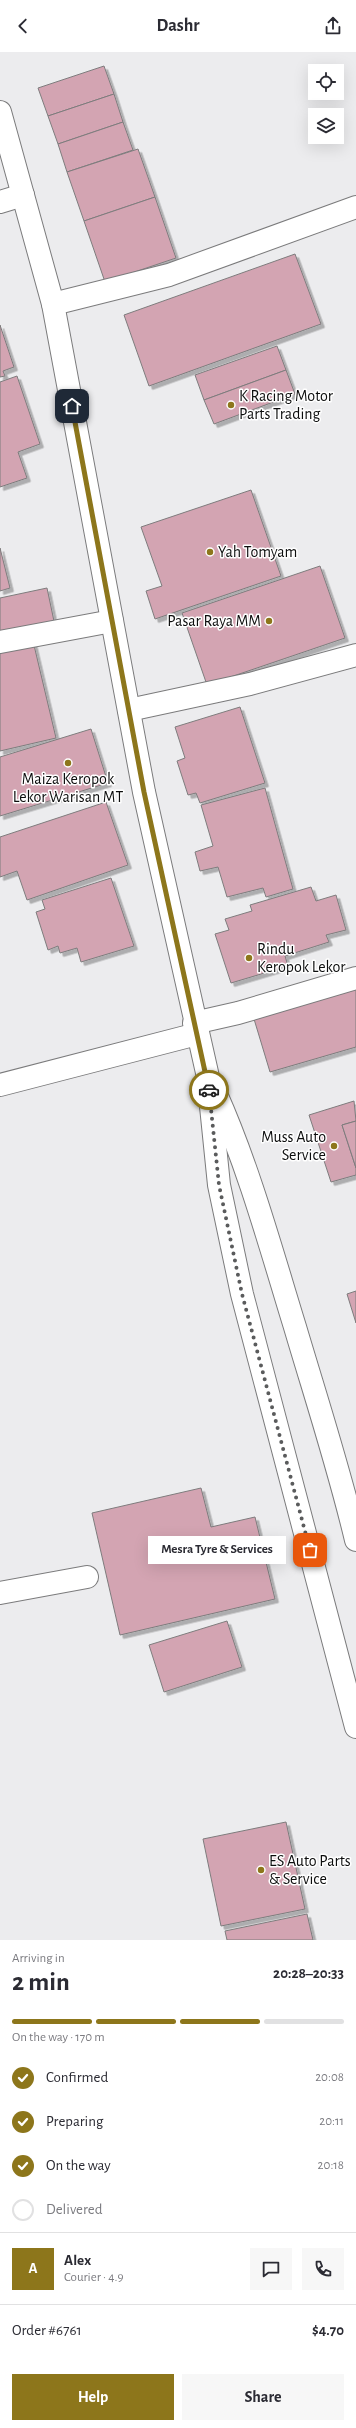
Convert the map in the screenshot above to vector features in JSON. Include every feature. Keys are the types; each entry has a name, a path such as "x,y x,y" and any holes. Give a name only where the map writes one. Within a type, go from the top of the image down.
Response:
{"main road":[{"path":"0,112 53,304 144,792 208,1077 219,1185 242,1297 279,1428 356,1727"},
{"path":"0,202 23,195"},
{"path":"53,304 169,275 356,207"},
{"path":"0,642 112,621"},
{"path":"129,710 250,684 356,655"},
{"path":"0,1085 196,1028 238,1013 356,978"},
{"path":"208,1077 228,1120 351,1492 356,1540"},
{"path":"0,1593 87,1577"}],"building":[{"path":"104,66 114,94 48,116 38,88"},
{"path":"114,94 123,122 58,144 48,116"},
{"path":"123,122 133,150 67,172 58,144"},
{"path":"138,149 155,197 84,221 67,172"},
{"path":"155,197 176,258 105,282 84,221"},
{"path":"295,254 321,324 149,386 124,315"},
{"path":"0,325 14,367 3,371 5,376 0,377"},
{"path":"277,346 286,370 204,400 195,375"},
{"path":"286,370 295,394 214,424 204,400"},
{"path":"17,376 40,444 18,452 27,478 0,487 0,382"},
{"path":"251,490 281,576 155,619 146,591 162,586 141,527"},
{"path":"0,548 10,588 0,591"},
{"path":"320,566 345,638 207,685 182,613"},
{"path":"47,588 55,626 0,638 0,598"},
{"path":"33,641 56,738 0,751 0,648"},
{"path":"240,707 265,783 200,803 196,793 188,795 177,761 185,758 175,727"},
{"path":"91,729 108,783 0,816 0,757"},
{"path":"265,788 293,889 266,897 263,888 227,897 218,867 200,871 195,852 213,846 201,805"},
{"path":"106,802 128,865 27,900 17,871 0,877 0,837"},
{"path":"111,878 134,946 81,962 77,948 60,953 58,946 48,950 36,912 45,909 42,900"},
{"path":"311,887 316,901 336,895 346,930 326,935 329,942 285,956 288,966 231,983 215,934 229,930 225,919 252,911 250,905"},
{"path":"356,983 356,1047 270,1072 254,1019"},
{"name":"Muss Auto Service","path":"354,1101 356,1121 342,1125 356,1168 356,1175 331,1182 309,1115"},
{"path":"356,1121 356,1168 342,1125"},
{"path":"356,1291 356,1323 347,1294"},
{"path":"201,1488 211,1527 255,1517 275,1599 120,1635 92,1513"},
{"path":"227,1621 242,1667 164,1692 149,1645"},
{"path":"286,1822 305,1909 221,1926 203,1839"},
{"path":"307,1914 313,1940 227,1940 225,1931"}],"way so far":[{"path":"209,1090 219,1185 242,1294 310,1550"}],"place":[{"name":"K Racing Motor Parts Trading","path":"231,405"},
{"name":"Yah Tomyam","path":"210,552"},
{"name":"Pasar Raya MM","path":"269,621"},
{"name":"Maiza Keropok Lekor Warisan MT","path":"68,763"},
{"name":"Rindu Keropok Lekor","path":"249,958"},
{"name":"Muss Auto Service","path":"334,1146"},
{"name":"Mesra Tyre & Services","path":"310,1550"},
{"name":"ES Auto Parts & Service","path":"261,1870"}],"route":[{"path":"72,406 144,792 194,1023 208,1077 209,1090"}]}
